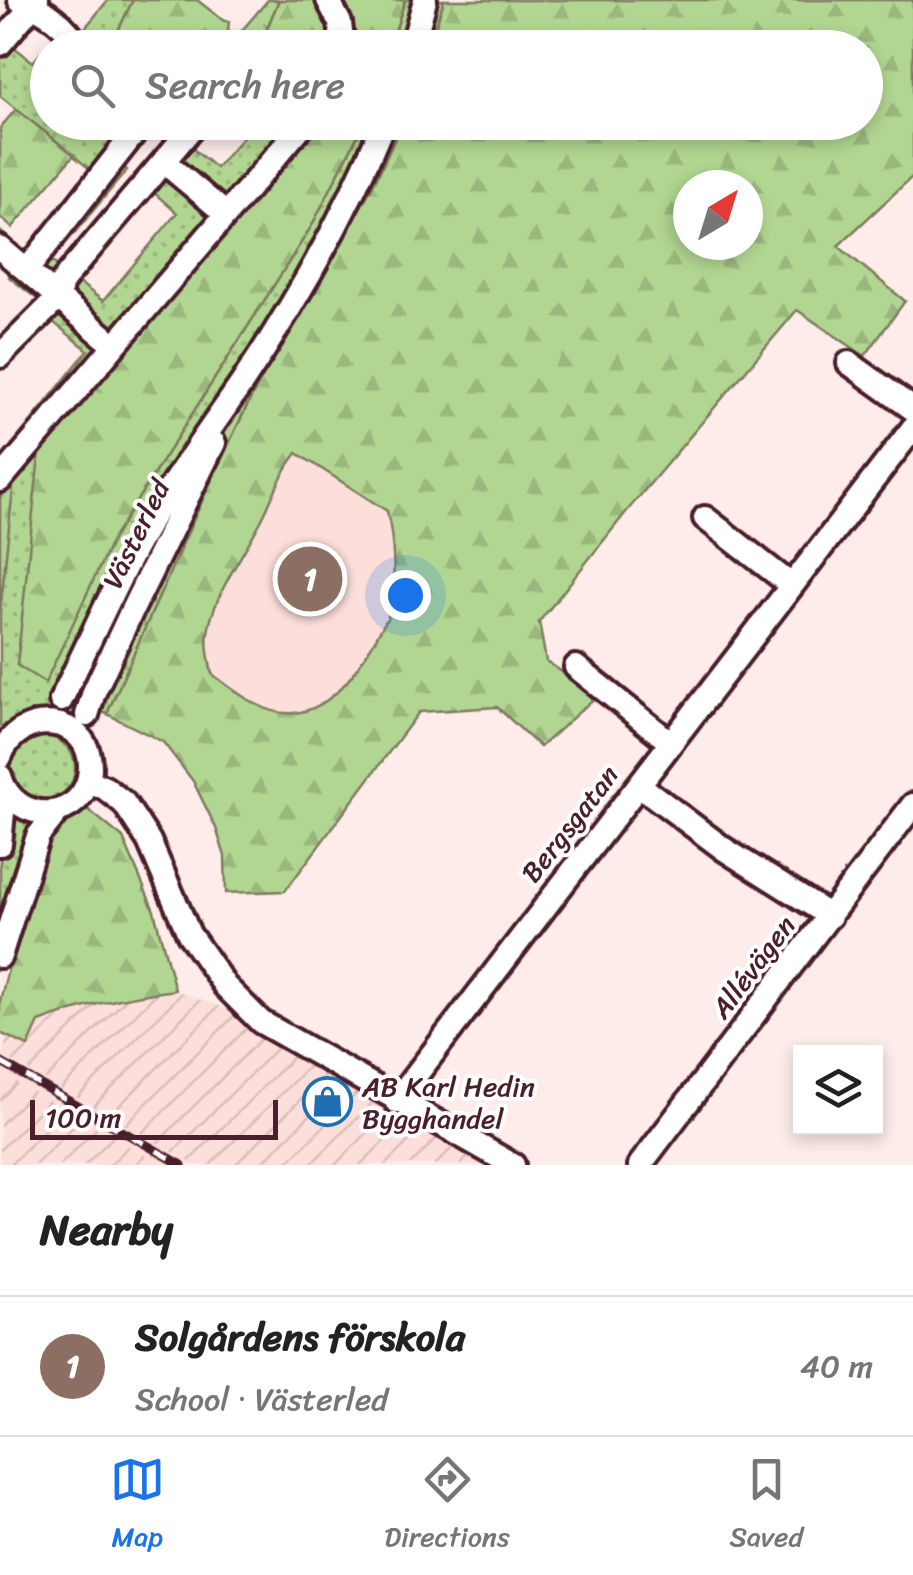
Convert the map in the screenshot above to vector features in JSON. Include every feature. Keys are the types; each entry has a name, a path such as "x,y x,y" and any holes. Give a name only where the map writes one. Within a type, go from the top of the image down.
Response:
{"street":[{"path":"328,0 341,30"},
{"path":"417,30 425,0"},
{"path":"0,44 30,2 69,30"},
{"path":"114,345 10,262 126,140"},
{"path":"0,356 59,298 60,284 69,272 182,140"},
{"path":"0,480 290,140"},
{"name":"Västerled","path":"42,722 60,702 108,597 143,533 244,381 325,248 377,140"},
{"path":"164,162 226,214"},
{"path":"849,363 913,409"},
{"name":"Västerled","path":"86,786 89,760 84,746 94,692 244,381"},
{"name":"Bergsgatan","path":"396,1100 913,428"},
{"path":"705,518 791,585"},
{"path":"576,667 671,743"},
{"path":"4,740 42,722 68,729 84,746"},
{"path":"3,784 30,810 58,811"},
{"path":"0,844 3,784"},
{"path":"639,785 724,849 830,916"},
{"path":"0,956 38,836 86,786 105,788 124,804 149,841 188,934 225,986 261,1022 513,1165"},
{"name":"Allévägen","path":"640,1165 913,805"}],"shaded area":[{"path":"297,453 387,511 393,537 390,613 354,676 316,708 291,713 243,697 212,674 208,649 209,628 223,589 265,513 273,488"},
{"path":"175,990 261,1022 513,1165 196,1165 3,1056 7,1036 28,1046 39,1022 123,996"},
{"path":"0,1054 196,1165 163,1165 0,1073"},
{"path":"0,1073 163,1165 0,1165"}],"green space":[{"path":"108,0 133,0 118,30 83,30"},
{"path":"133,0 197,0 229,21 228,30 118,30"},
{"path":"268,0 279,0 266,30 242,30"},
{"path":"279,0 328,0 338,30 266,30"},
{"path":"342,0 405,0 395,30 351,30 351,14"},
{"path":"405,0 444,0 434,30 396,30"},
{"path":"444,0 913,0 913,176 838,246 905,301 865,356 797,310 627,511 539,622 546,661 597,696 540,747 497,707 419,712 285,891 226,893 225,856 193,781 163,742 107,714 251,399 289,326 374,183 394,140 883,140 883,30 434,30","holes":["297,453 387,511 393,547 388,618 361,662 333,696 308,710 283,713 250,701 212,674 207,639 213,612"]},
{"path":"4,39 30,60 30,120 0,96 0,44"},
{"path":"16,109 30,120 30,140 55,140 74,155 12,228 0,217 0,128"},
{"path":"54,140 121,140 101,178"},
{"path":"182,140 216,168 240,140 302,140 26,587 17,665 45,682 113,538 311,227 355,140 394,140 374,183 289,326 251,399 107,714 90,706 84,746 76,736 15,733 0,726 0,612 12,481 0,498 0,460 88,350 53,322 55,318 46,306 9,277 19,264 0,259 0,231 32,258 46,257 123,166 127,170 51,261 103,301 177,213 144,184"},
{"path":"299,140 355,140 311,227 113,538 45,683 17,665 40,446"},
{"path":"14,479 0,612 0,498"},
{"path":"43,736 66,745 75,768 66,791 43,800 20,791 11,768 20,745"},
{"path":"85,807 123,838 154,911 175,990 106,1002 39,1022 28,1046 0,1033 0,1001 33,871 53,829"},
{"path":"6,812 38,812 0,956 0,844"}],"railway":[{"path":"0,1062 182,1165"}],"place":[{"name":"Solgårdens förskola","path":"310,579"},
{"name":"AB Karl Hedin Bygghandel","path":"327,1102"}]}
